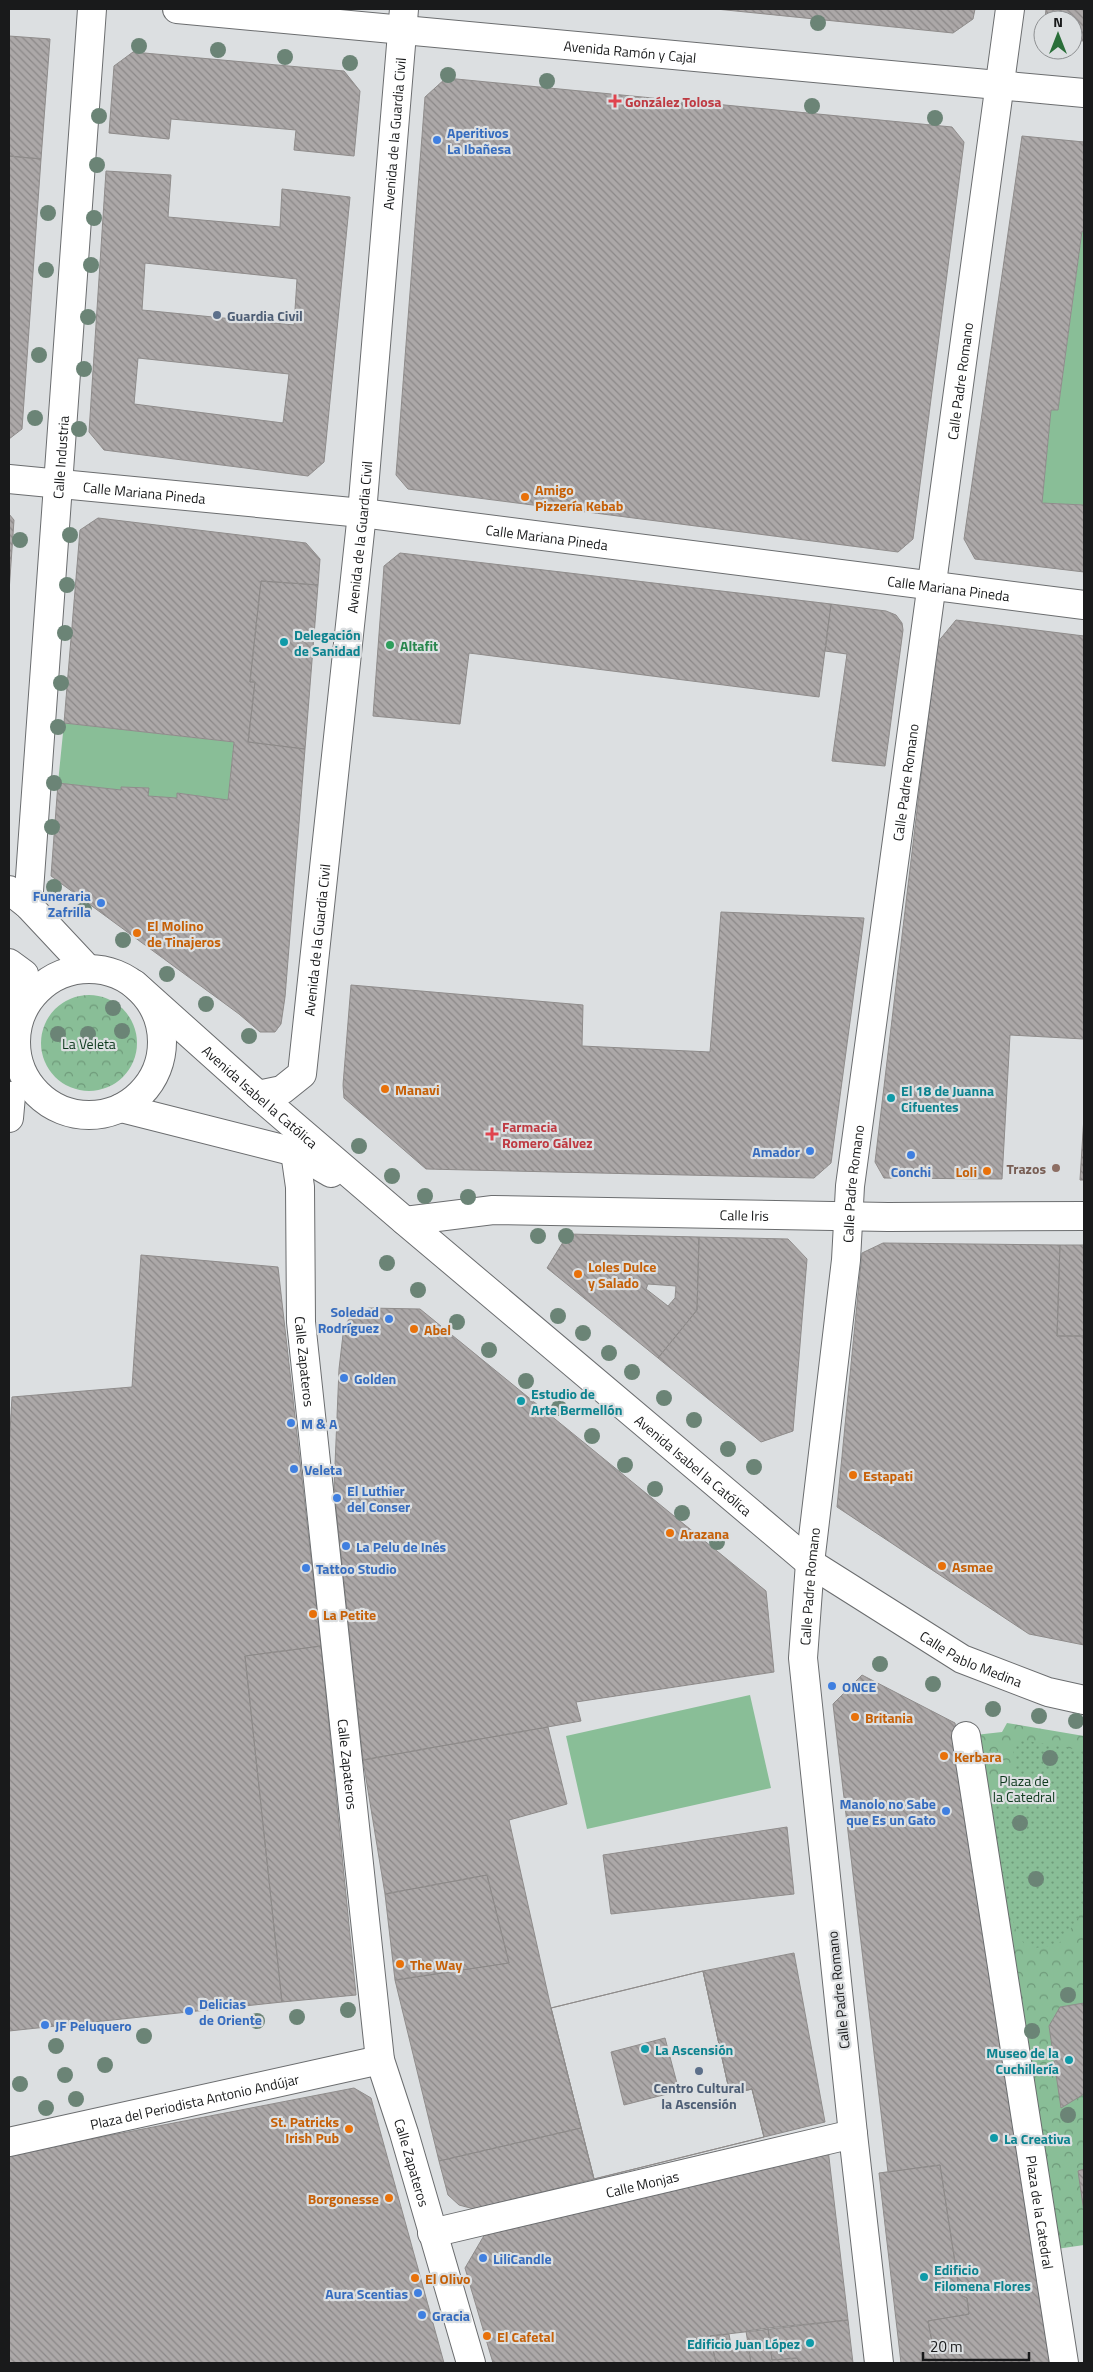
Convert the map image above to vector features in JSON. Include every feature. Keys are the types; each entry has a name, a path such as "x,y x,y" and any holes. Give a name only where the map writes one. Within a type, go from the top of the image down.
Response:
{"street":[{"name":"Calle Industria","path":"18,898 57,485 92,9"},
{"name":"Avenida Ramón y Cajal","path":"177,9 403,20 1084,93"},
{"name":"Calle Padre Romano","path":"880,2363 853,2134 803,1658 810,1563 846,1260 850,1186 933,587 1010,9"},
{"name":"Avenida de la Guardia Civil","path":"258,1095 282,1090 302,1074 362,512 403,20"},
{"name":"Calle Mariana Pineda","path":"9,479 57,485 362,512 1084,605"},
{"path":"18,898 87,968"},
{"path":"16,968 20,1016"},
{"path":"87,968 103,970 134,984 151,1002 160,1026 162,1039 159,1064 148,1086 121,1108 97,1116 70,1114 47,1103 15,1100 22,1074 15,1041 20,1016 28,1000 46,982 87,968"},
{"name":"Avenida Isabel la Católica","path":"134,984 258,1095 810,1563 866,1598"},
{"name":"Avenida Isabel la Católica","path":"121,1108 295,1152 397,1214"},
{"name":"Calle Zapateros","path":"295,1152 300,1186 301,1322 380,2060 404,2133 471,2363"},
{"name":"Calle Iris","path":"397,1214 492,1210 849,1216 1084,1216"},
{"name":"Calle Pablo Medina","path":"866,1598 962,1659 1048,1692 1084,1700"},
{"name":"Plaza de la Catedral","path":"966,1736 1064,2363"},
{"name":"Plaza del Periodista Antonio Andújar","path":"9,2142 380,2060"},
{"name":"Calle Monjas","path":"432,2233 853,2134"}],"green space":[{"path":"1082,232 1084,232 1084,505 1042,503 1051,410 1058,410"},
{"path":"64,723 234,742 228,800 177,793 177,798 148,796 148,788 122,787 121,790 58,783"},
{"name":"La Veleta","path":"89,995 107,999 123,1009 133,1025 137,1043 133,1061 123,1077 107,1087 89,1091 71,1087 55,1077 45,1061 41,1043 45,1025 55,1009 71,999"},
{"path":"750,1695 771,1788 587,1829 566,1736"},
{"name":"Plaza de la Catedral","path":"1007,1723 1084,1736 1084,2245 1036,2252 957,1737 1002,1732"},
{"path":"1018,1739 1084,1751 1084,1908 1064,1939 1056,1945 1035,1948 1025,1945 1017,1934 1006,1898 987,1792 1003,1786 1012,1776 1015,1763 1012,1747"}],"building":[{"path":"716,9 975,9 973,19 953,33"},
{"path":"1084,9 1084,41 1083,10 1046,10"},
{"path":"9,36 50,39 41,159 9,156"},
{"path":"133,52 344,71 360,91 354,156 294,150 296,130 171,119 169,139 109,133 114,66"},
{"path":"446,78 952,127 964,142 913,539 898,552 408,489 396,475 425,97"},
{"path":"1022,136 1084,142 1084,232 1082,231 1058,410 1051,410 1042,503 1084,505 1084,572 975,559 964,539"},
{"path":"9,156 41,159 22,429 9,439"},
{"path":"106,171 171,175 168,217 280,227 282,189 350,197 324,462 308,476 104,450 89,432","holes":["145,263 297,279 294,325 142,310","138,358 289,374 283,423 134,404"]},
{"path":"9,514 14,520 9,592"},
{"path":"98,518 306,543 320,559 318,585 261,581 251,671 250,682 255,682 248,742 305,749 285,997 281,1024 275,1032 260,1032 239,1014 51,876 58,783 121,790 121,787 149,788 148,796 177,798 177,793 228,800 234,742 64,723 80,530"},
{"path":"400,553 831,604 819,697 469,653 460,724 373,716 384,566"},
{"name":"Delegación de Sanidad","path":"261,581 318,585 305,749 248,742 255,682 250,682"},
{"path":"831,604 886,611 896,615 902,623 903,630 885,766 832,761 847,654 825,651"},
{"path":"956,620 1084,636 1084,1039 1010,1035 1002,1179 884,1178 875,1162 937,643"},
{"path":"721,912 864,918 831,1163 814,1178 426,1169 344,1098 343,1085 351,985 583,1005 582,1046 710,1052"},
{"path":"1084,1116 1084,1180 1080,1180"},
{"path":"568,1234 699,1237 697,1310 658,1358 547,1268","holes":["648,1284 676,1286 675,1298 668,1306 646,1289"]},
{"path":"699,1237 788,1239 807,1259 793,1431 761,1442 658,1358 697,1310"},
{"path":"883,1243 1060,1245 1057,1336 1084,1336 1084,1645 1029,1634 837,1507 862,1253"},
{"path":"1060,1245 1084,1245 1084,1336 1057,1336"},
{"path":"141,1255 278,1267 321,1646 245,1656 282,2002 9,2031 9,1447 12,1397 132,1387"},
{"path":"369,1308 420,1309 766,1591 774,1672 576,1702 581,1721 363,1760 334,1489 339,1369 344,1326 353,1314"},
{"path":"321,1646 356,1995 282,2002 245,1656"},
{"path":"862,1675 955,1723 971,1849 1054,2363 936,2363 928,2321 969,2314 967,2298 960,2295 940,2165 888,2172 833,1704"},
{"path":"548,1727 567,1804 509,1820 551,2008 581,2128 439,2161 395,1980 509,1963 487,1875 385,1894 363,1760"},
{"path":"787,1827 794,1894 611,1914 603,1855"},
{"path":"487,1875 509,1963 395,1980 385,1894"},
{"path":"794,1953 825,2122 764,2137 752,2089 730,2094 703,1971"},
{"name":"Centro Cultural la Ascensión","path":"703,1971 730,2094 752,2089 764,2137 594,2179 551,2008","holes":["665,2038 679,2091 624,2105 611,2052"]},
{"name":"Centro Cultural la Ascensión","path":"703,1971 730,2094 752,2089 764,2137 594,2179 551,2008"},
{"name":"Museo de la Cuchillería","path":"1084,2003 1084,2094 1061,2108 1049,2026 1060,2007"},
{"path":"354,2088 371,2098 444,2363 9,2363 9,2155"},
{"path":"581,2128 594,2179 474,2209 459,2205 448,2195 439,2161"},
{"path":"828,2149 848,2320 710,2336 716,2363 493,2363 465,2268 489,2227"},
{"name":"Edificio Filomena Flores","path":"940,2165 960,2295 967,2298 969,2314 928,2321 936,2363 901,2363 879,2173"},
{"path":"1084,2169 1084,2212 1078,2171"},
{"name":"Edificio Juan López","path":"848,2320 853,2363 800,2363 797,2358 772,2360 768,2328"},
{"path":"768,2328 772,2360 797,2358 800,2363 751,2363 746,2331"},
{"path":"729,2334 732,2351 749,2350 751,2363 716,2363 710,2336"}],"place":[{"name":"González Tolosa","path":"615,101"},
{"name":"Aperitivos La Ibañesa","path":"437,140"},
{"name":"Guardia Civil","path":"217,315"},
{"name":"Amigo Pizzería Kebab","path":"525,497"},
{"name":"Delegación de Sanidad","path":"284,642"},
{"name":"Altafit","path":"390,645"},
{"name":"Funeraria Zafrilla","path":"101,903"},
{"name":"El Molino de Tinajeros","path":"137,933"},
{"name":"Manavi","path":"385,1089"},
{"name":"El 18 de Juanna Cifuentes","path":"891,1098"},
{"name":"Farmacia Romero Gálvez","path":"492,1134"},
{"name":"Amador","path":"810,1151"},
{"name":"Conchi","path":"911,1155"},
{"name":"Trazos","path":"1056,1168"},
{"name":"Loli","path":"987,1171"},
{"name":"Loles Dulce y Salado","path":"578,1274"},
{"name":"Soledad Rodríguez","path":"389,1319"},
{"name":"Abel","path":"414,1329"},
{"name":"Golden","path":"344,1378"},
{"name":"Estudio de Arte Bermellón","path":"521,1401"},
{"name":"M & A","path":"291,1423"},
{"name":"Veleta","path":"294,1469"},
{"name":"Estapati","path":"853,1475"},
{"name":"El Luthier del Conser","path":"337,1498"},
{"name":"Arazana","path":"670,1533"},
{"name":"La Pelu de Inés","path":"346,1546"},
{"name":"Asmae","path":"942,1566"},
{"name":"Tattoo Studio","path":"306,1568"},
{"name":"La Petite","path":"313,1614"},
{"name":"ONCE","path":"832,1686"},
{"name":"Britania","path":"855,1717"},
{"name":"Kerbara","path":"944,1756"},
{"name":"Manolo no Sabe que Es un Gato","path":"946,1811"},
{"name":"The Way","path":"400,1964"},
{"name":"Delicias de Oriente","path":"189,2011"},
{"name":"JF Peluquero","path":"45,2025"},
{"name":"La Ascensión","path":"645,2049"},
{"name":"Museo de la Cuchillería","path":"1069,2060"},
{"name":"Centro Cultural la Ascensión","path":"699,2071"},
{"name":"St. Patricks Irish Pub","path":"349,2129"},
{"name":"La Creativa","path":"994,2138"},
{"name":"Borgonesse","path":"389,2198"},
{"name":"LiliCandle","path":"483,2258"},
{"name":"Edificio Filomena Flores","path":"924,2277"},
{"name":"El Olivo","path":"415,2278"},
{"name":"Aura Scentias","path":"418,2293"},
{"name":"Gracia","path":"422,2315"},
{"name":"El Cafetal","path":"487,2336"},
{"name":"Edificio Juan López","path":"810,2343"}]}
